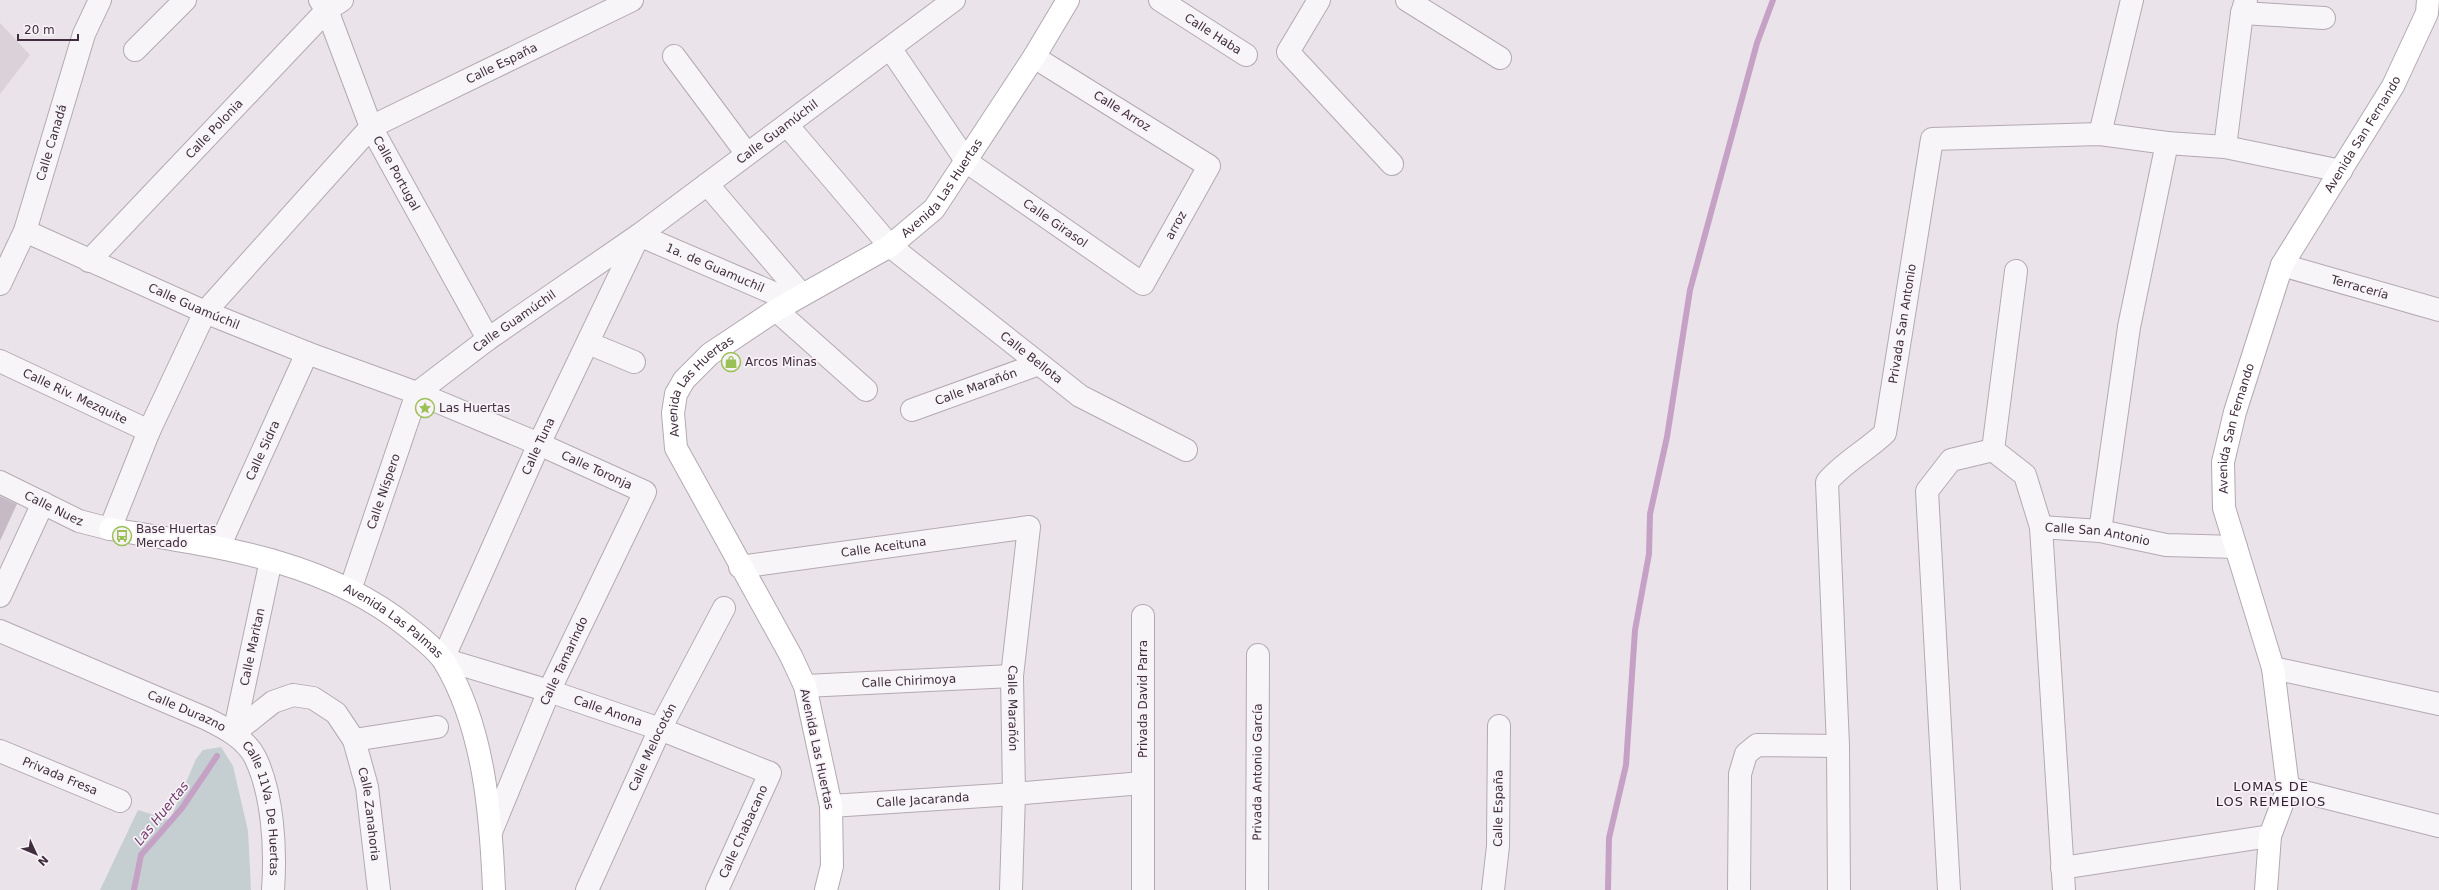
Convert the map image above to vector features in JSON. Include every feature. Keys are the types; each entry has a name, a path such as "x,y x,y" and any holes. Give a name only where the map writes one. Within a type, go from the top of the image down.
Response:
{"street":[{"name":"Calle Canadá","path":"0,284 25,231 84,34 100,0"},
{"path":"135,50 185,0"},
{"name":"Calle España","path":"371,127 632,0"},
{"name":"Calle Guamúchil","path":"25,231 205,312 307,353 417,393 488,339 639,235 954,0"},
{"name":"Avenida Las Huertas","path":"826,890 832,866 831,806 805,686 791,656 740,567 676,448 673,413 676,394 695,368 710,354 790,302 890,246 934,209 967,162 1034,57 1068,0"},
{"name":"Calle Haba","path":"1160,0 1246,55"},
{"path":"1319,0 1288,52 1392,164"},
{"path":"1407,0 1500,58"},
{"path":"2132,0 2100,134 2167,143 2225,147 2341,171"},
{"name":"Avenida San Fernando","path":"2266,890 2270,836 2288,788 2273,668 2224,508 2223,462 2235,412 2282,265 2393,86 2426,13 2428,0"},
{"name":"Calle Portugal","path":"330,3 371,127 488,339"},
{"name":"Calle Polonia","path":"89,261 330,3"},
{"path":"2225,147 2244,7 2324,18"},
{"path":"890,48 967,162"},
{"path":"674,56 747,154"},
{"name":"Calle Arroz","path":"1034,57 1209,166"},
{"name":"Calle Bellota","path":"787,125 890,246 1080,396 1186,450"},
{"path":"110,529 149,431 205,312 371,127"},
{"name":"Privada San Antonio","path":"1838,746 1827,482 1840,467 1871,446 1885,433 1932,139 2100,134"},
{"path":"2100,531 2129,327 2167,143"},
{"name":"Calle Girasol","path":"967,162 1143,284"},
{"name":"arroz","path":"1143,284 1209,166"},
{"path":"707,184 790,302 866,390"},
{"name":"1a. de Guamuchil","path":"639,235 790,302"},
{"name":"Calle Tuna","path":"443,659 539,444 639,235"},
{"name":"Terracería","path":"2282,265 2439,310"},
{"path":"1949,890 1927,491 1951,460 1993,450 2016,271"},
{"path":"588,343 634,362"},
{"name":"Calle Sidra","path":"219,547 307,353"},
{"name":"Calle Riv. Mezquite","path":"0,361 149,431"},
{"name":"Calle Marañón","path":"912,410 1039,364"},
{"name":"Calle Toronja","path":"417,393 539,444 645,492"},
{"name":"Calle Níspero","path":"350,590 417,393"},
{"name":"Calle San Antonio","path":"1993,450 2025,475 2041,527 2100,531 2166,545 2236,547"},
{"name":"Calle Nuez","path":"0,482 79,522 110,529"},
{"name":"Calle Tamarindo","path":"491,832 549,691 645,492"},
{"path":"0,596 43,503"},
{"path":"2041,527 2064,890"},
{"name":"Calle Marañón","path":"1011,890 1014,794 1012,676 1029,528"},
{"name":"Calle Aceituna","path":"740,567 1029,528"},
{"name":"Avenida Las Palmas","path":"110,529 219,547 315,573 386,610 443,659 457,686 468,716 483,775 491,832 494,890"},
{"name":"Calle Maritan","path":"234,733 270,560"},
{"name":"Calle Melocotón","path":"587,890 660,729 724,608"},
{"name":"Privada David Parra","path":"1143,616 1143,890"},
{"name":"Calle Durazno","path":"0,631 200,716 234,733 273,702 293,695 313,698 336,713 354,740"},
{"name":"Privada Antonio García","path":"1257,890 1258,654"},
{"name":"Calle Anona","path":"443,659 549,691 660,729 770,773"},
{"path":"2273,668 2439,704"},
{"name":"Calle Chirimoya","path":"805,686 1012,676"},
{"name":"Calle España","path":"1493,890 1498,846 1500,726"},
{"path":"354,740 437,727"},
{"name":"Calle 11Va. De Huertas","path":"234,733 254,756 268,798 273,834 273,890"},
{"name":"Calle Zanahoria","path":"354,740 367,787 379,890"},
{"path":"1739,890 1740,774 1746,754 1757,745 1838,746 1839,890"},
{"name":"Privada Fresa","path":"0,751 120,801"},
{"name":"Calle Chabacano","path":"716,890 770,773"},
{"name":"Calle Jacaranda","path":"831,806 1014,794 1142,783"},
{"path":"2288,788 2439,826"},
{"path":"2062,868 2270,836"}],"shaded area":[{"path":"0,23 30,55 0,94"},
{"path":"221,747 233,766 248,831 251,890 100,890 138,810 170,820 196,759 203,750"}],"building":[{"path":"0,496 17,504 0,541"}],"waterway":[{"path":"1608,890 1609,838 1626,765 1635,630 1649,554 1650,514 1667,437 1690,290 1757,43 1773,0"},
{"name":"Las Huertas","path":"134,890 141,855 182,808 217,756"}],"place":[{"name":"Arcos Minas","path":"731,362"},
{"name":"Las Huertas","path":"425,408"},
{"name":"Base Huertas Mercado","path":"122,536"}],"district":[{"name":"LOMAS DE LOS REMEDIOS","path":"2271,794"}]}
